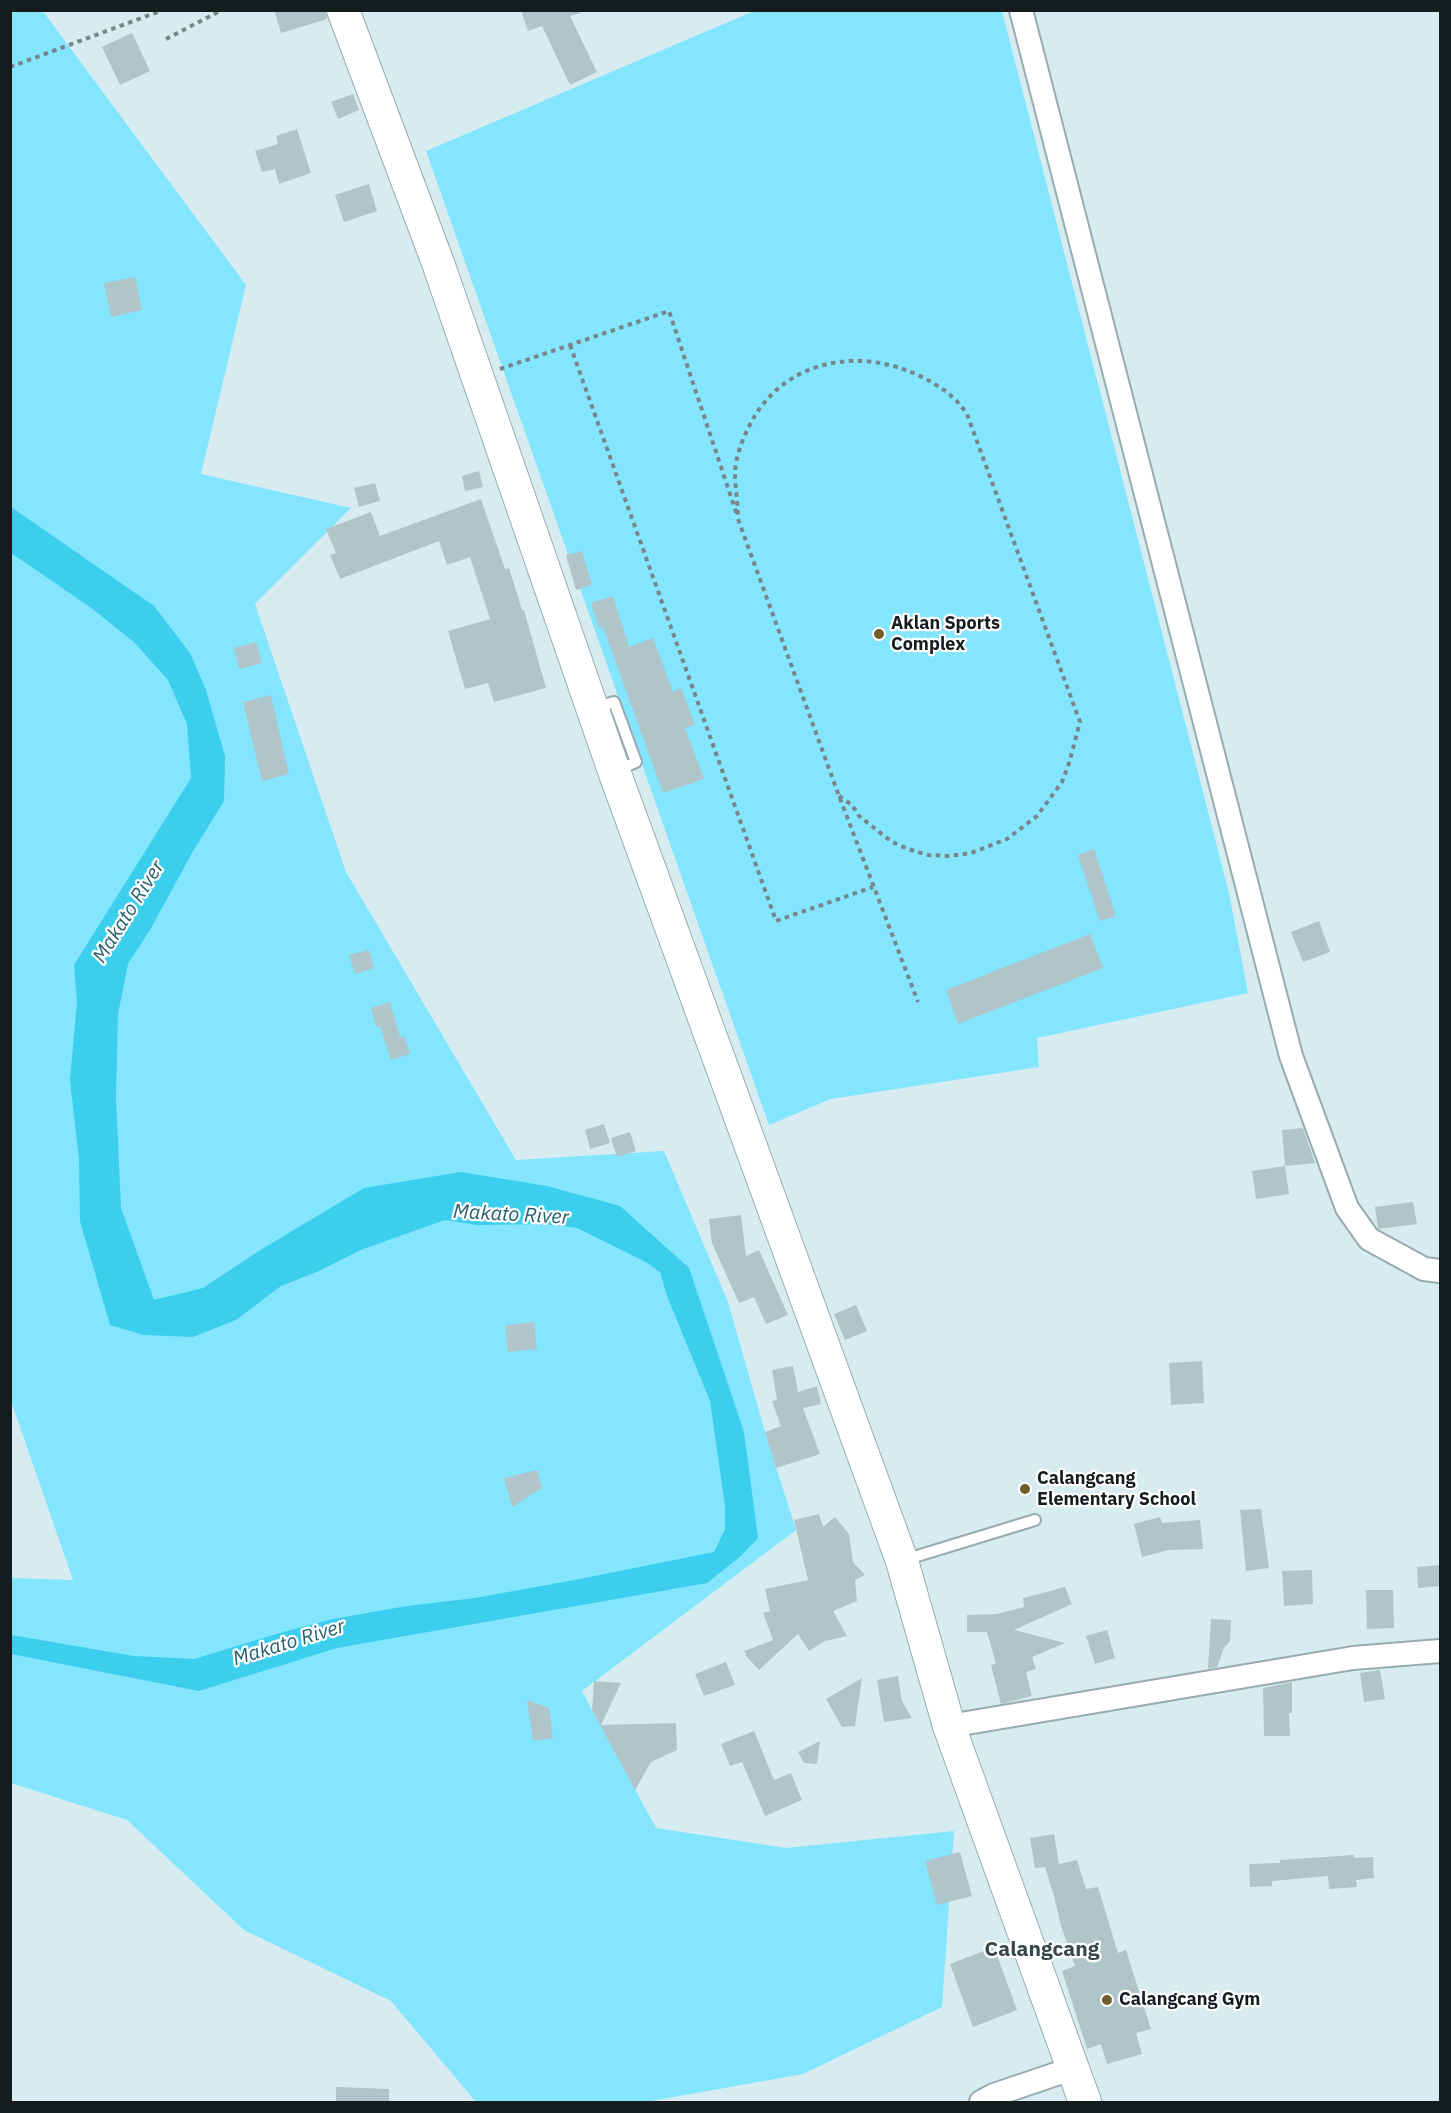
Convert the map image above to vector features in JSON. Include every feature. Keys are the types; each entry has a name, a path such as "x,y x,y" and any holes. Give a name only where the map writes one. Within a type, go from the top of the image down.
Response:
{"street":[{"path":"343,10 438,263 614,771 902,1561 949,1726 1085,2103"},
{"path":"1021,10 1291,1056 1347,1208 1369,1239 1424,1269 1440,1271"},
{"path":"949,1726 1353,1658 1440,1651"},
{"path":"981,2103 994,2095 1071,2069"}],"lane":[{"path":"902,1561 1035,1520"}],"path":[{"path":"10,67 163,10"},
{"path":"166,39 222,10"},
{"path":"498,369 669,310 738,519 839,796 918,1002"},
{"path":"570,345 776,921 874,887"},
{"path":"738,519 735,477 737,457 756,414 775,391 790,380 826,364 863,360 898,367 933,382 959,402 967,414 1080,722 1062,782 1037,816 1007,839 971,853 949,856 928,855 908,849 892,842 859,816 852,805 839,796"}],"shaded area":[{"path":"42,10 246,285 201,474 351,508 255,604 346,872 516,1160 664,1151 728,1302 796,1530 582,1691 656,1828 786,1848 954,1831 942,2007 803,2074 646,2102 476,2102 391,2001 244,1930 127,1820 11,1783 11,1578 73,1580 10,1398 10,11"},
{"name":"Aklan Sports Complex","path":"754,11 1002,11 1229,893 1248,993 1037,1038 1039,1067 831,1099 769,1125 426,151"}],"water":[{"name":"Makato River","path":"11,507 154,606 190,653 206,690 225,756 224,801 128,964 118,1014 116,1098 121,1208 154,1300 203,1288 262,1249 364,1188 461,1172 547,1186 620,1206 689,1268 744,1432 758,1538 741,1556 707,1583 337,1648 199,1691 11,1654 11,1635 134,1656 194,1659 333,1619 407,1606 475,1598 714,1552 725,1529 725,1506 710,1401 667,1296 660,1272 644,1261 577,1228 545,1224 477,1225 445,1220 363,1249 319,1271 281,1286 236,1320 193,1337 144,1335 110,1325 80,1221 79,1160 70,1080 77,1002 74,965 191,778 187,724 168,680 134,642 90,607 11,553"}],"building":[{"path":"274,10 326,10 327,19 281,33"},
{"path":"521,10 580,10 580,13 570,16 597,72 570,85 542,26 528,31"},
{"path":"132,33 150,71 120,85 102,47"},
{"path":"353,94 359,110 338,119 331,102"},
{"path":"297,129 311,173 279,184 275,169 262,172 255,151 278,144 276,136"},
{"path":"369,184 377,211 344,222 335,195"},
{"path":"135,277 142,310 111,317 104,283"},
{"path":"479,471 483,487 465,491 462,476"},
{"path":"375,483 380,501 359,507 354,488"},
{"path":"481,499 505,569 509,568 522,610 524,610 546,688 494,702 488,683 465,689 448,631 490,619 470,557 447,565 439,541 340,579 330,555 336,553 326,529 371,512 380,536"},
{"path":"582,551 592,585 576,590 566,555"},
{"path":"613,596 629,647 653,638 673,692 681,688 695,725 685,728 704,779 663,793 603,627 599,628 591,603"},
{"path":"256,642 262,663 239,669 234,648"},
{"path":"271,695 289,774 262,781 243,702"},
{"path":"1094,849 1116,916 1100,921 1078,855"},
{"path":"1319,921 1330,952 1303,962 1291,932"},
{"path":"1090,934 1103,968 958,1024 946,990"},
{"path":"369,950 374,968 355,974 349,955"},
{"path":"390,1002 400,1037 404,1036 410,1054 391,1060 380,1026 376,1027 371,1008"},
{"path":"604,1124 610,1143 590,1149 585,1130"},
{"path":"1303,1128 1315,1163 1285,1166 1282,1130"},
{"path":"630,1132 636,1151 617,1157 611,1138"},
{"path":"1285,1166 1289,1194 1256,1199 1252,1171"},
{"path":"1413,1202 1417,1224 1378,1229 1375,1207"},
{"path":"741,1215 746,1256 759,1250 788,1315 766,1324 754,1297 739,1303 712,1243 709,1219"},
{"path":"856,1305 867,1331 845,1340 834,1314"},
{"path":"534,1322 537,1349 508,1352 505,1325"},
{"path":"1202,1361 1204,1403 1171,1405 1169,1363"},
{"path":"793,1366 798,1392 817,1386 821,1404 803,1408 820,1454 776,1468 765,1432 781,1426 772,1401 777,1400 772,1370"},
{"path":"537,1470 542,1488 512,1507 504,1478"},
{"path":"1261,1509 1269,1568 1246,1571 1240,1510"},
{"path":"819,1514 823,1527 835,1517 849,1534 853,1562 865,1575 855,1580 857,1601 833,1611 847,1636 825,1641 809,1651 798,1634 759,1670 744,1651 773,1640 763,1613 770,1611 765,1589 808,1580 794,1520"},
{"path":"1160,1517 1162,1523 1200,1520 1203,1549 1169,1550 1142,1557 1134,1524"},
{"path":"1440,1565 1440,1586 1418,1588 1417,1567"},
{"path":"1312,1570 1313,1604 1284,1606 1282,1571"},
{"path":"1065,1587 1072,1604 1014,1630 1065,1643 1032,1657 1036,1669 1026,1672 1032,1696 1001,1704 991,1665 996,1664 987,1632 967,1632 967,1615 997,1614 1024,1607 1023,1598"},
{"path":"1366,1590 1393,1590 1394,1628 1367,1629"},
{"path":"1211,1619 1231,1620 1230,1641 1224,1648 1217,1667 1208,1669"},
{"path":"1107,1630 1115,1658 1095,1664 1086,1636"},
{"path":"726,1662 735,1685 704,1696 695,1674"},
{"path":"1380,1670 1385,1699 1364,1702 1360,1673"},
{"path":"898,1676 902,1701 912,1718 884,1722 877,1680"},
{"path":"862,1678 855,1726 842,1727 826,1699"},
{"path":"594,1681 621,1683 601,1725 676,1723 677,1750 651,1762 635,1790 592,1710"},
{"path":"1292,1682 1292,1713 1289,1713 1290,1736 1264,1736 1263,1688"},
{"path":"527,1700 549,1708 553,1738 533,1741"},
{"path":"754,1731 774,1780 791,1773 802,1800 765,1816 742,1762 730,1766 721,1744"},
{"path":"820,1741 817,1764 804,1763 798,1752"},
{"path":"1054,1834 1059,1864 1077,1860 1086,1889 1098,1887 1118,1953 1126,1950 1151,2029 1136,2033 1142,2054 1107,2064 1101,2044 1087,2049 1062,1971 1075,1966 1045,1867 1035,1868 1030,1838"},
{"path":"960,1852 972,1896 937,1905 925,1861"},
{"path":"1354,1855 1354,1858 1373,1857 1374,1878 1356,1880 1357,1887 1329,1889 1328,1876 1272,1881 1272,1886 1250,1887 1249,1864"},
{"path":"994,1947 1017,2010 973,2027 950,1964"},
{"path":"336,2087 389,2089 389,2103 336,2103"}],"place":[{"name":"Aklan Sports Complex","path":"879,634"},
{"name":"Calangcang Elementary School","path":"1025,1489"},
{"name":"Calangcang Gym","path":"1107,2000"}],"district":[{"name":"Calangcang","path":"1042,1950"}]}
